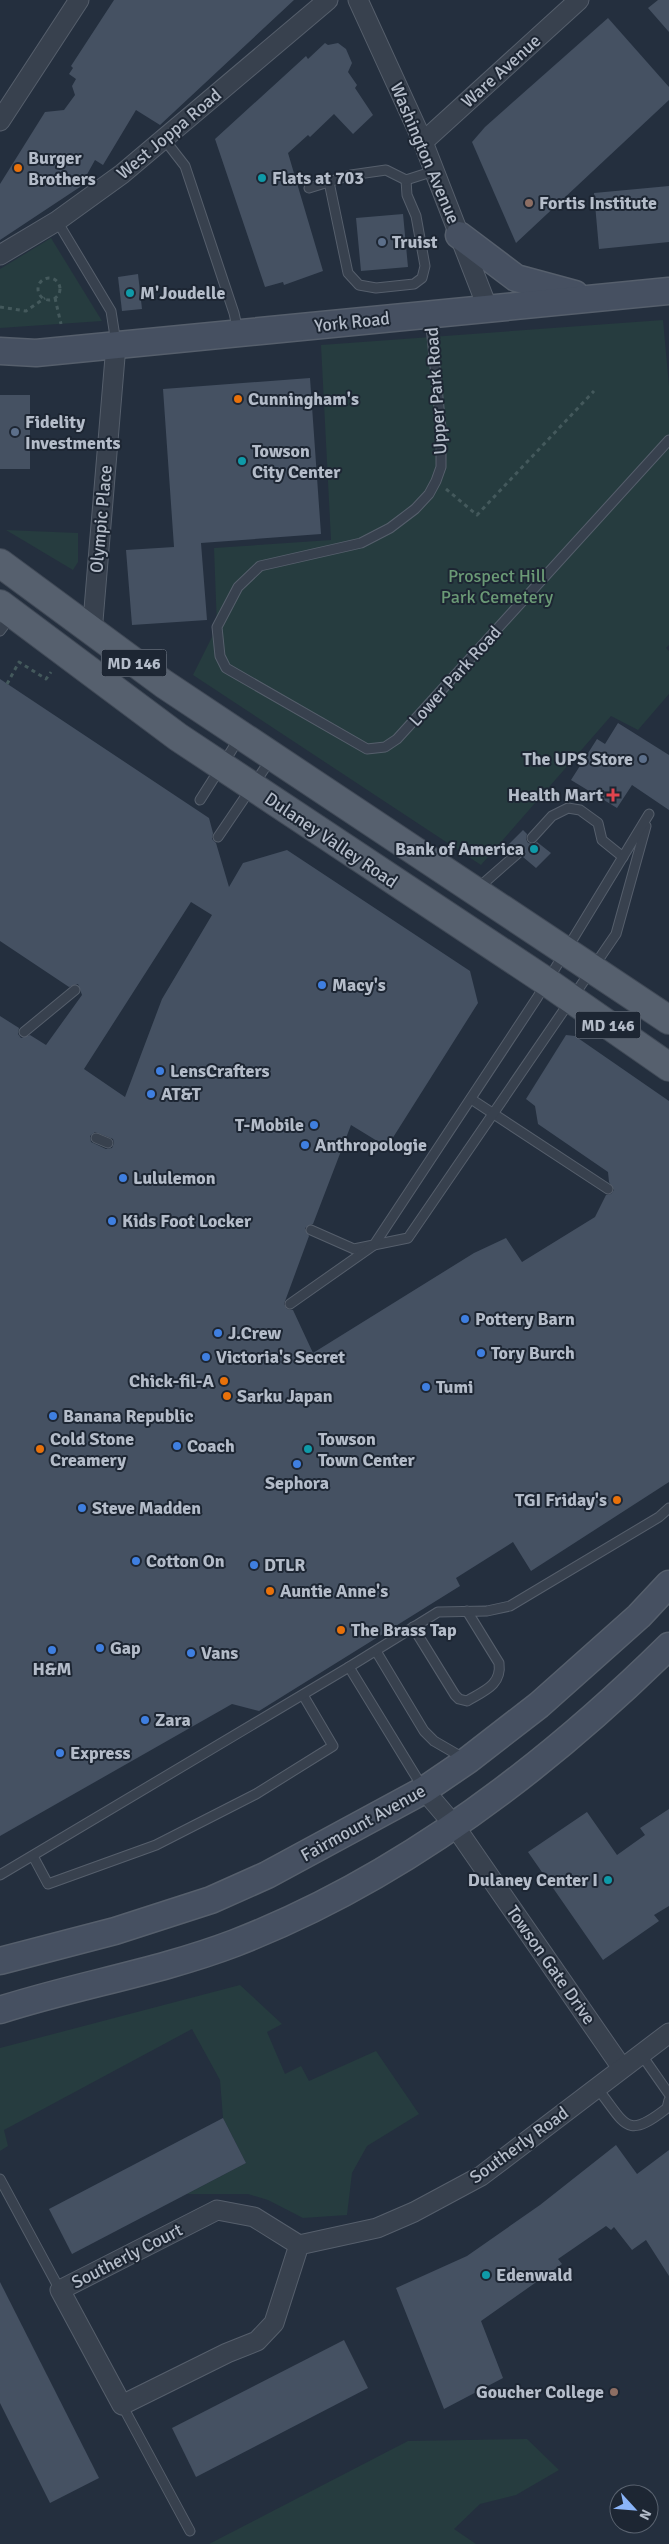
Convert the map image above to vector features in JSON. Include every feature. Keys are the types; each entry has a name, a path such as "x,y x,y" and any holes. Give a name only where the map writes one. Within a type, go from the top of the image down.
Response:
{"main road":[{"path":"459,235 516,278 595,298"},
{"name":"York Road","path":"0,364 36,354 669,291"},
{"name":"York Road","path":"0,351 36,354"},
{"name":"MD 146","path":"0,563 92,633 164,684 242,734 669,1020"},
{"name":"Dulaney Valley Road","path":"4,616 221,767 547,982 669,1067"},
{"name":"Fairmount Avenue","path":"0,1961 115,1931 211,1900 267,1876 424,1790 468,1760 539,1705 639,1616 669,1584"},
{"path":"0,2010 124,1978 235,1943 319,1906 399,1861 454,1825 562,1744 669,1646"}],"street":[{"path":"0,121 79,0"},
{"name":"West Joppa Road","path":"0,255 57,221 122,174 328,0"},
{"name":"Washington Avenue","path":"358,0 423,142 488,309"},
{"name":"Ware Avenue","path":"423,142 579,0"},
{"name":"Olympic Place","path":"92,633 116,346"},
{"name":"Towson Gate Drive","path":"424,1790 454,1825 622,2068"},
{"name":"Southerly Road","path":"299,2245 376,2228 414,2212 481,2176 669,2033"},
{"name":"Southerly Court","path":"122,2405 60,2290 217,2210 254,2217 299,2245"},
{"path":"122,2405 227,2353 258,2341 274,2323 299,2245"}],"lane":[{"path":"164,139 185,166 234,312 238,333"},
{"path":"309,188 351,174 386,170 406,180 434,172"},
{"path":"328,182 348,273 359,285 376,288 414,284 422,278 425,266 416,216 407,196 406,180"},
{"path":"57,221 111,311 116,346"},
{"name":"Upper Park Road","path":"298,710 226,668 220,656 217,627 238,587 260,566 361,544 390,528 429,494 442,467 441,428 430,315"},
{"name":"Lower Park Road","path":"298,710 366,749 385,748 397,739 669,440"},
{"path":"200,800 242,734"},
{"path":"218,837 273,755"},
{"path":"532,838 552,816 568,808 580,810 598,823 602,840 623,857"},
{"path":"290,1304 374,1245 547,982 649,814 616,934 594,969 408,1238 374,1245 354,1249 311,1230"},
{"path":"476,890 518,853"},
{"path":"24,1032 75,990"},
{"path":"471,1099 608,1190"},
{"path":"96,1138 108,1143"},
{"path":"0,1875 349,1668 438,1612 467,1612 510,1606 659,1517 669,1508"},
{"path":"413,1627 455,1695 459,1699 468,1701 491,1687 499,1678 500,1663 467,1612"},
{"path":"376,1651 424,1731 434,1741 468,1760"},
{"path":"349,1668 424,1790"},
{"path":"33,1856 48,1884 156,1845 256,1794 333,1746 304,1694"},
{"path":"641,2054 669,2094"},
{"path":"597,2088 626,2124 633,2127 646,2124 660,2114 667,2108 669,2100"},
{"path":"0,2179 60,2290"},
{"path":"122,2405 190,2531"}],"path":[{"path":"45,298 39,288 41,282 47,278 55,279 59,284 60,291 55,298 61,324"},
{"path":"0,307 26,311 45,298 55,298"},
{"path":"436,480 477,515 594,391"},
{"path":"7,684 19,662 46,679 51,672"}],"green space":[{"path":"51,238 102,321 0,328 0,269"},
{"name":"Prospect Hill Park Cemetery","path":"663,320 669,386 669,645 666,648 669,651 669,694 638,730 611,716 481,865 193,675 217,627 214,548 331,540 321,345"},
{"path":"6,530 78,533 78,562 73,570"},
{"path":"240,1985 282,2024 267,2032 285,2074 301,2066 309,2081 376,2051 419,2114 367,2146 352,2173 347,2215 303,2218 268,2200 248,2194 187,2194 246,2163 223,2118 220,2080 192,2029 4,2130 8,2146 0,2151 0,2048"},
{"path":"527,2439 559,2470 516,2495 480,2504 454,2529 476,2544 209,2544 408,2441"}],"building":[{"path":"114,0 294,0 160,125 136,110 103,165 95,160 80,187 0,240 0,184 45,112 64,110 75,95 72,86 76,79 69,74 73,68 71,66"},
{"path":"658,0 669,0 669,32 648,8"},
{"path":"608,18 669,87 669,100 516,243 472,142 485,127"},
{"name":"Flats at 703","path":"325,43 328,45 338,43 346,49 352,63 348,72 357,85 355,88 373,115 353,134 334,114 310,137 308,135 288,153 323,271 284,285 283,282 265,287 215,139 306,56 308,59"},
{"path":"669,186 669,242 599,249 594,193"},
{"name":"Truist","path":"403,214 408,267 361,271 356,218"},
{"name":"M'Joudelle","path":"138,274 142,309 122,311 118,277"},
{"name":"Towson City Center","path":"310,378 321,534 201,543 207,620 132,625 126,550 174,547 163,389"},
{"name":"Fidelity Investments","path":"0,395 30,395 30,469 0,469"},
{"name":"Towson Town Center","path":"0,679 209,818 213,833 212,839 216,843 229,887 243,863 287,850 470,971 478,1003 387,1147 351,1125 313,1224 305,1228 309,1236 284,1304 287,1309 293,1310 313,1353 474,1253 506,1238 522,1262 595,1217 606,1195 611,1194 614,1190 609,1182 608,1172 538,1124 535,1106 526,1099 566,1035 575,1036 669,1101 669,1482 531,1571 513,1542 456,1578 460,1586 259,1711 232,1704 0,1836 0,1016 19,1028 18,1034 21,1038 30,1035 46,1045 82,995 78,984 69,987 0,941","holes":["191,902 212,915 162,999 125,1097 84,1069","95,1132 113,1139 112,1148 106,1149 91,1142 90,1136"]},
{"path":"618,723 669,755 669,810 632,785 617,808 571,780 597,739 605,744"},
{"name":"Bank of America","path":"523,830 527,834 526,839 528,843 533,844 537,842 551,853 536,868 523,857 522,849 517,847 513,849 508,845"},
{"name":"Dulaney Center I","path":"669,1809 669,1906 654,1915 659,1921 603,1960 528,1852 587,1812 617,1855 645,1835 640,1828"},
{"path":"223,2118 246,2163 72,2254 49,2209"},
{"name":"Edenwald","path":"616,2145 637,2174 669,2150 669,2276 646,2240 632,2250 614,2227 611,2230 606,2226 558,2259 562,2264 481,2321 503,2378 444,2409 396,2288 467,2256 540,2205"},
{"path":"0,2282 99,2478 50,2503 0,2403"},
{"path":"344,2340 368,2388 196,2477 172,2428"}],"place":[{"name":"Burger Brothers","path":"18,168"},
{"name":"Flats at 703","path":"262,178"},
{"name":"Fortis Institute","path":"529,203"},
{"name":"Truist","path":"382,242"},
{"name":"M'Joudelle","path":"130,293"},
{"name":"Cunningham's","path":"238,399"},
{"name":"Fidelity Investments","path":"15,432"},
{"name":"Towson City Center","path":"242,461"},
{"name":"The UPS Store","path":"643,759"},
{"name":"Health Mart","path":"613,795"},
{"name":"Bank of America","path":"534,849"},
{"name":"Macy's","path":"322,985"},
{"name":"LensCrafters","path":"160,1071"},
{"name":"AT&T","path":"151,1094"},
{"name":"T-Mobile","path":"314,1125"},
{"name":"Anthropologie","path":"305,1145"},
{"name":"Lululemon","path":"123,1178"},
{"name":"Kids Foot Locker","path":"112,1221"},
{"name":"Pottery Barn","path":"465,1319"},
{"name":"J.Crew","path":"218,1333"},
{"name":"Tory Burch","path":"481,1353"},
{"name":"Victoria's Secret","path":"206,1357"},
{"name":"Chick-fil-A","path":"224,1381"},
{"name":"Tumi","path":"426,1387"},
{"name":"Sarku Japan","path":"227,1396"},
{"name":"Banana Republic","path":"53,1416"},
{"name":"Coach","path":"177,1446"},
{"name":"Cold Stone Creamery","path":"40,1449"},
{"name":"Towson Town Center","path":"308,1449"},
{"name":"Sephora","path":"297,1464"},
{"name":"TGI Friday's","path":"617,1500"},
{"name":"Steve Madden","path":"82,1508"},
{"name":"Cotton On","path":"136,1561"},
{"name":"DTLR","path":"254,1565"},
{"name":"Auntie Anne's","path":"270,1591"},
{"name":"The Brass Tap","path":"341,1630"},
{"name":"Gap","path":"100,1648"},
{"name":"H&M","path":"52,1650"},
{"name":"Vans","path":"191,1653"},
{"name":"Zara","path":"145,1720"},
{"name":"Express","path":"60,1753"},
{"name":"Dulaney Center I","path":"608,1880"},
{"name":"Edenwald","path":"486,2275"},
{"name":"Goucher College","path":"614,2392"}]}
